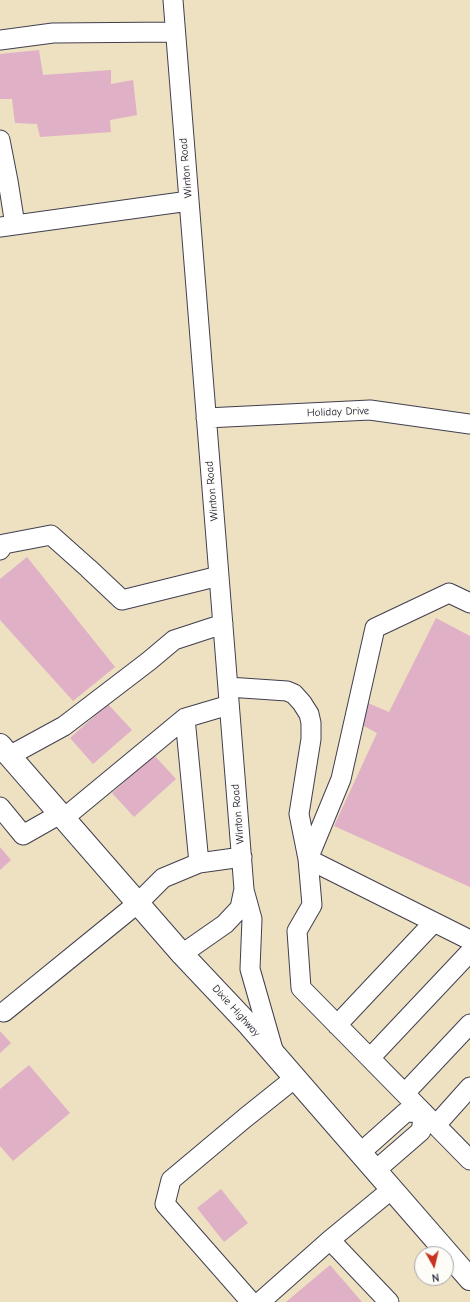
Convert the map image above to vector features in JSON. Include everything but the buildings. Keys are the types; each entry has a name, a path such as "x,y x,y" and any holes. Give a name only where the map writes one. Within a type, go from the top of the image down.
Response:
{"main road":[{"name":"Dixie Highway","path":"5,751 182,954 249,1025 470,1279"}],"street":[{"name":"Winton Road","path":"173,0 244,889 240,908 225,924 182,954"},
{"path":"0,40 53,32 175,32"},
{"path":"0,140 8,181 8,226 189,201"},
{"name":"Holiday Drive","path":"206,418 370,410 470,424"},
{"path":"0,550 4,544 50,535 122,600 219,576"},
{"path":"308,859 341,779 375,628 449,593 470,603"},
{"path":"5,751 64,726 174,640 223,624"},
{"path":"0,807 23,835 62,816 185,718 229,696 287,691 294,694 309,714 311,723 311,739 299,814 308,859 312,905 297,931 301,988 470,1160"},
{"path":"185,718 199,863"},
{"path":"4,1012 138,903 163,878 199,863 242,857"},
{"path":"308,859 470,940"},
{"path":"244,889 252,918 250,969 274,1054"},
{"path":"337,1025 434,922"},
{"path":"370,1058 470,952"},
{"path":"405,1093 470,1024"},
{"path":"251,1302 165,1204 171,1180 295,1078"},
{"path":"376,1170 421,1131 430,1119 470,1087"},
{"path":"360,1153 406,1112 430,1119"},
{"path":"260,1302 330,1240 392,1189"},
{"path":"330,1240 389,1302"}]}
